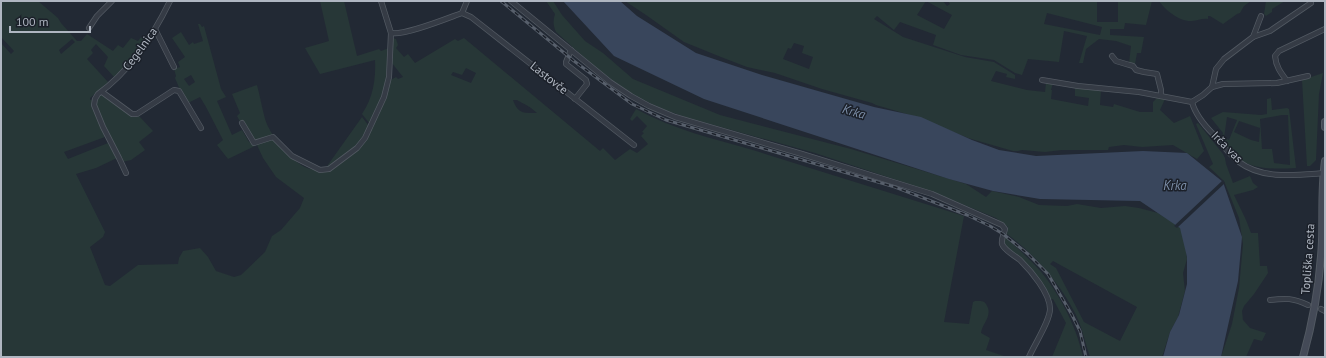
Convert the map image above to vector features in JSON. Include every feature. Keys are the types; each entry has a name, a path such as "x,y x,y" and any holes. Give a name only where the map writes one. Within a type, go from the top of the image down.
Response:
{"main road":[{"path":"1325,122 1325,128"},
{"name":"Topliška cesta","path":"1303,357 1314,312 1318,286 1322,242 1325,161"}],"street":[{"path":"89,28 97,16 112,1"},
{"name":"Cegelnica","path":"126,173 94,106 95,99 98,94 130,66 155,29 170,1"},
{"path":"242,123 254,143 273,137 292,156 320,170 329,169 357,148 365,138 371,126 384,97 389,77 392,32 381,1"},
{"path":"392,32 399,33 425,26 462,13 467,1"},
{"path":"511,1 610,82 649,106 675,116 932,194 1002,225 1006,229 1002,240 1003,245 1006,250 1019,260 1037,280 1045,292 1050,308 1043,329 1029,357"},
{"path":"1212,87 1216,70 1224,59 1252,37 1270,31 1311,3"},
{"name":"Lastovče","path":"462,13 471,17 634,145"},
{"path":"1252,37 1261,16"},
{"path":"155,29 174,67"},
{"path":"1287,81 1278,70 1275,56 1279,51 1325,29"},
{"path":"571,50 566,64 586,80 587,84 575,99"},
{"path":"1112,56 1116,62 1133,66 1136,70 1157,74 1161,96"},
{"path":"1042,80 1078,86 1140,92 1192,102 1212,87 1223,84 1278,83 1308,76"},
{"path":"102,92 132,114 137,114 174,90 179,91 201,128"},
{"name":"Irča vas","path":"1192,102 1193,107 1207,127 1227,151 1244,165 1258,172 1277,175 1324,173"},
{"path":"1270,300 1286,298 1301,301 1308,305"}],"shaded area":[{"path":"1,1 38,1 58,18 77,41 81,41 87,34 113,51 118,45 123,48 131,38 138,41 141,37 144,39 130,63 114,77 104,66 108,57 96,44 91,50 93,53 87,59 108,82 90,98 90,100 93,99 92,105 105,137 64,152 68,159 108,143 117,158 96,168 76,174 105,232 103,237 90,247 105,285 110,286 138,265 178,264 179,258 183,251 200,248 208,257 216,271 234,277 241,275 265,252 272,236 281,230 300,208 304,198 276,177 263,158 257,142 245,131 237,116 240,113 232,94 257,85 265,119 276,140 294,160 301,165 316,170 325,169 362,117 369,126 366,139 379,111 389,81 396,77 398,79 403,77 391,62 393,38 396,39 398,45 396,48 404,57 408,54 415,63 455,39 458,41 464,38 600,151 603,148 615,160 630,149 637,153 648,144 641,136 644,133 642,132 647,126 637,116 632,121 630,119 636,109 665,123 695,133 964,216 944,322 969,324 973,302 984,302 987,305 989,312 981,333 990,338 986,350 1007,357 1,357 1,43 11,54 14,51 1,37","holes":["72,39 75,42 61,54 59,50","466,68 476,73 471,83 451,75 453,72 462,75","513,100 517,100 530,107 537,113 522,112 515,105"]},
{"path":"320,1 344,1 357,56 379,49 381,51 389,48 384,90 370,124 362,114 369,101 373,88 375,60 320,74 305,48 329,41"},
{"path":"546,1 553,1 562,15 585,41 603,53 633,79 720,115 851,149 966,184 986,197 992,191 1019,197 1039,205 1067,206 1077,204 1101,208 1125,206 1158,213 1180,227 1185,241 1187,259 1183,273 1185,291 1178,317 1170,332 1162,357 1090,357 1082,329 1075,313 1061,290 1037,260 1007,234 1008,227 996,218 933,192 815,153 685,117 665,110 632,95 599,71 556,32 554,28 555,14","holes":["1053,261 1137,307 1120,341 1084,322 1056,268 1050,264"]},
{"path":"625,1 926,1 943,1 947,6 950,4 948,1 1097,1 1097,22 1118,22 1118,1 1152,1 1146,25 1125,23 1124,29 1110,29 1110,35 1144,37 1141,53 1137,53 1135,64 1129,63 1131,46 1116,41 1099,39 1086,49 1083,63 1079,63 1087,36 1064,31 1059,62 1028,59 1022,75 1015,73 994,60 961,55 933,45 936,35 900,22 894,30 877,16 874,19 903,37 965,57 994,62 1015,75 1015,79 1006,77 1007,74 996,71 991,81 1027,90 1045,92 1046,83 1053,83 1051,99 1088,106 1089,98 1075,96 1075,87 1088,90 1101,90 1100,105 1113,107 1114,104 1140,112 1153,112 1153,102 1157,98 1165,99 1160,110 1174,123 1190,116 1204,151 1197,159 1173,145 1142,147 1124,145 1109,147 1108,150 1062,150 1045,152 1022,150 1013,151 968,138 917,117 822,89 775,73 747,67 684,42","holes":["926,1 952,15 944,29 917,15","1047,13 1102,27 1100,35 1044,24","794,43 804,46 802,53 813,57 809,69 783,59 788,48 791,49"]},
{"path":"1159,1 1251,1 1244,6 1240,13 1223,24 1210,16 1208,16 1208,19 1194,21 1183,20 1169,12"},
{"path":"1266,1 1285,1 1272,9 1272,12 1266,16 1264,14"},
{"path":"198,24 202,27 204,26 221,89 226,97 217,101 232,135 242,130 249,142 257,145 228,159 217,145 223,140 200,97 186,104 175,78 176,76 174,69 180,67 178,62 185,57 172,38 181,32 189,45 193,42 194,44 203,41","holes":["191,75 195,82 189,86 184,79"]},
{"path":"1323,73 1319,94 1316,160 1310,166 1307,166 1302,80"},
{"path":"102,93 133,117 139,116 153,131 139,142 145,150 131,160 122,162 110,139 95,102 97,96"},
{"path":"1271,98 1272,110 1289,109 1296,168 1275,169 1253,166 1240,160 1220,139 1223,133 1211,118 1223,112 1261,115 1267,114 1267,99","holes":["1288,115 1290,165 1274,163 1272,149 1262,149 1260,119","1227,117 1237,120 1229,140 1224,138","1239,121 1260,128 1259,142 1234,132"]},
{"path":"1198,123 1223,154 1233,183 1250,176 1253,183 1258,187 1253,190 1234,195 1251,233 1258,233 1260,266 1267,266 1268,273 1242,311 1243,320 1250,328 1266,333 1262,341 1254,339 1246,357 1221,357 1232,324 1239,288 1243,244 1239,218 1224,181 1209,167 1213,164 1196,124"},
{"path":"1005,237 1041,272 1057,294 1070,319 1080,344 1083,357 1052,357 1066,323 1053,299 1050,300 1016,254 1004,244"}],"water":[{"name":"Krka","path":"563,1 620,1 637,16 696,53 762,75 874,107 921,117 972,140 999,150 1036,156 1143,151 1187,153 1223,182 1242,237 1238,281 1221,357 1163,357 1170,332 1179,315 1187,284 1187,257 1180,228 1140,201 1040,199 993,191 949,179 704,99 614,56"}],"pier":[{"path":"1223,180 1225,183 1177,228 1174,226"}],"railway":[{"path":"501,1 574,61 632,104 666,120 895,187 967,215 990,226 1003,234 1028,254 1048,274 1080,331 1086,357"}]}
